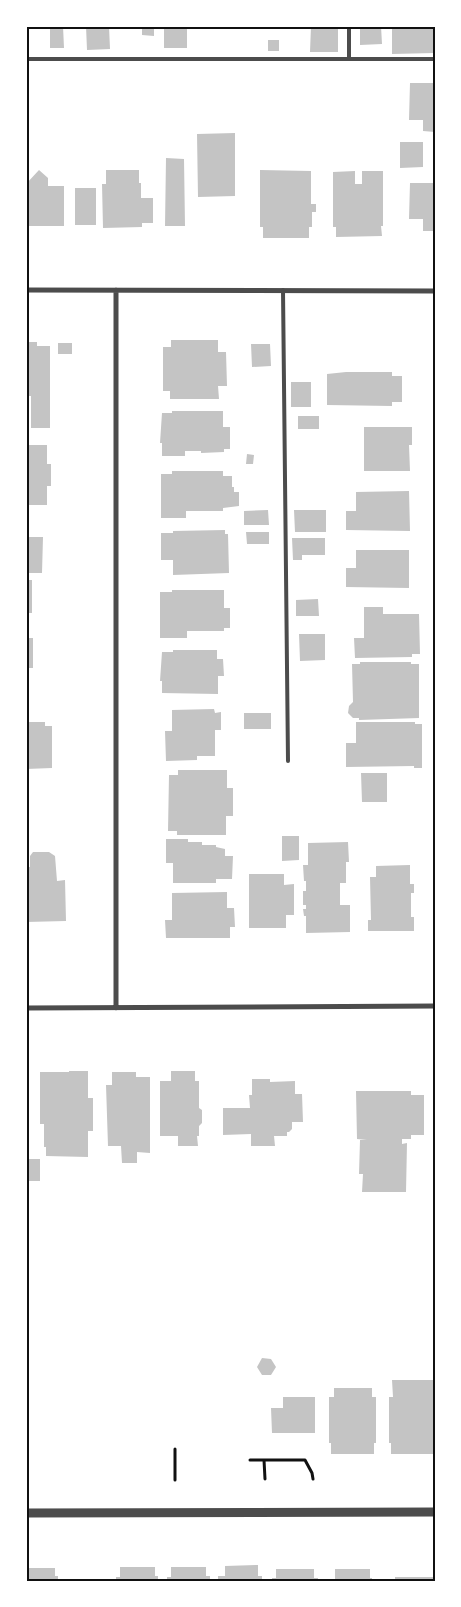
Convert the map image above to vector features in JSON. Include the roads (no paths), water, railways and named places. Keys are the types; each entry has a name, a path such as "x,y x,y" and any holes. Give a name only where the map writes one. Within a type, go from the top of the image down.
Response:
{"street":[{"path":"26,290 435,291"},
{"path":"116,290 116,1008"},
{"path":"26,1008 435,1006"},
{"path":"26,1513 435,1512"}],"lane":[{"path":"349,26 349,59"},
{"path":"26,59 435,59"},
{"path":"283,290 288,761"}]}
